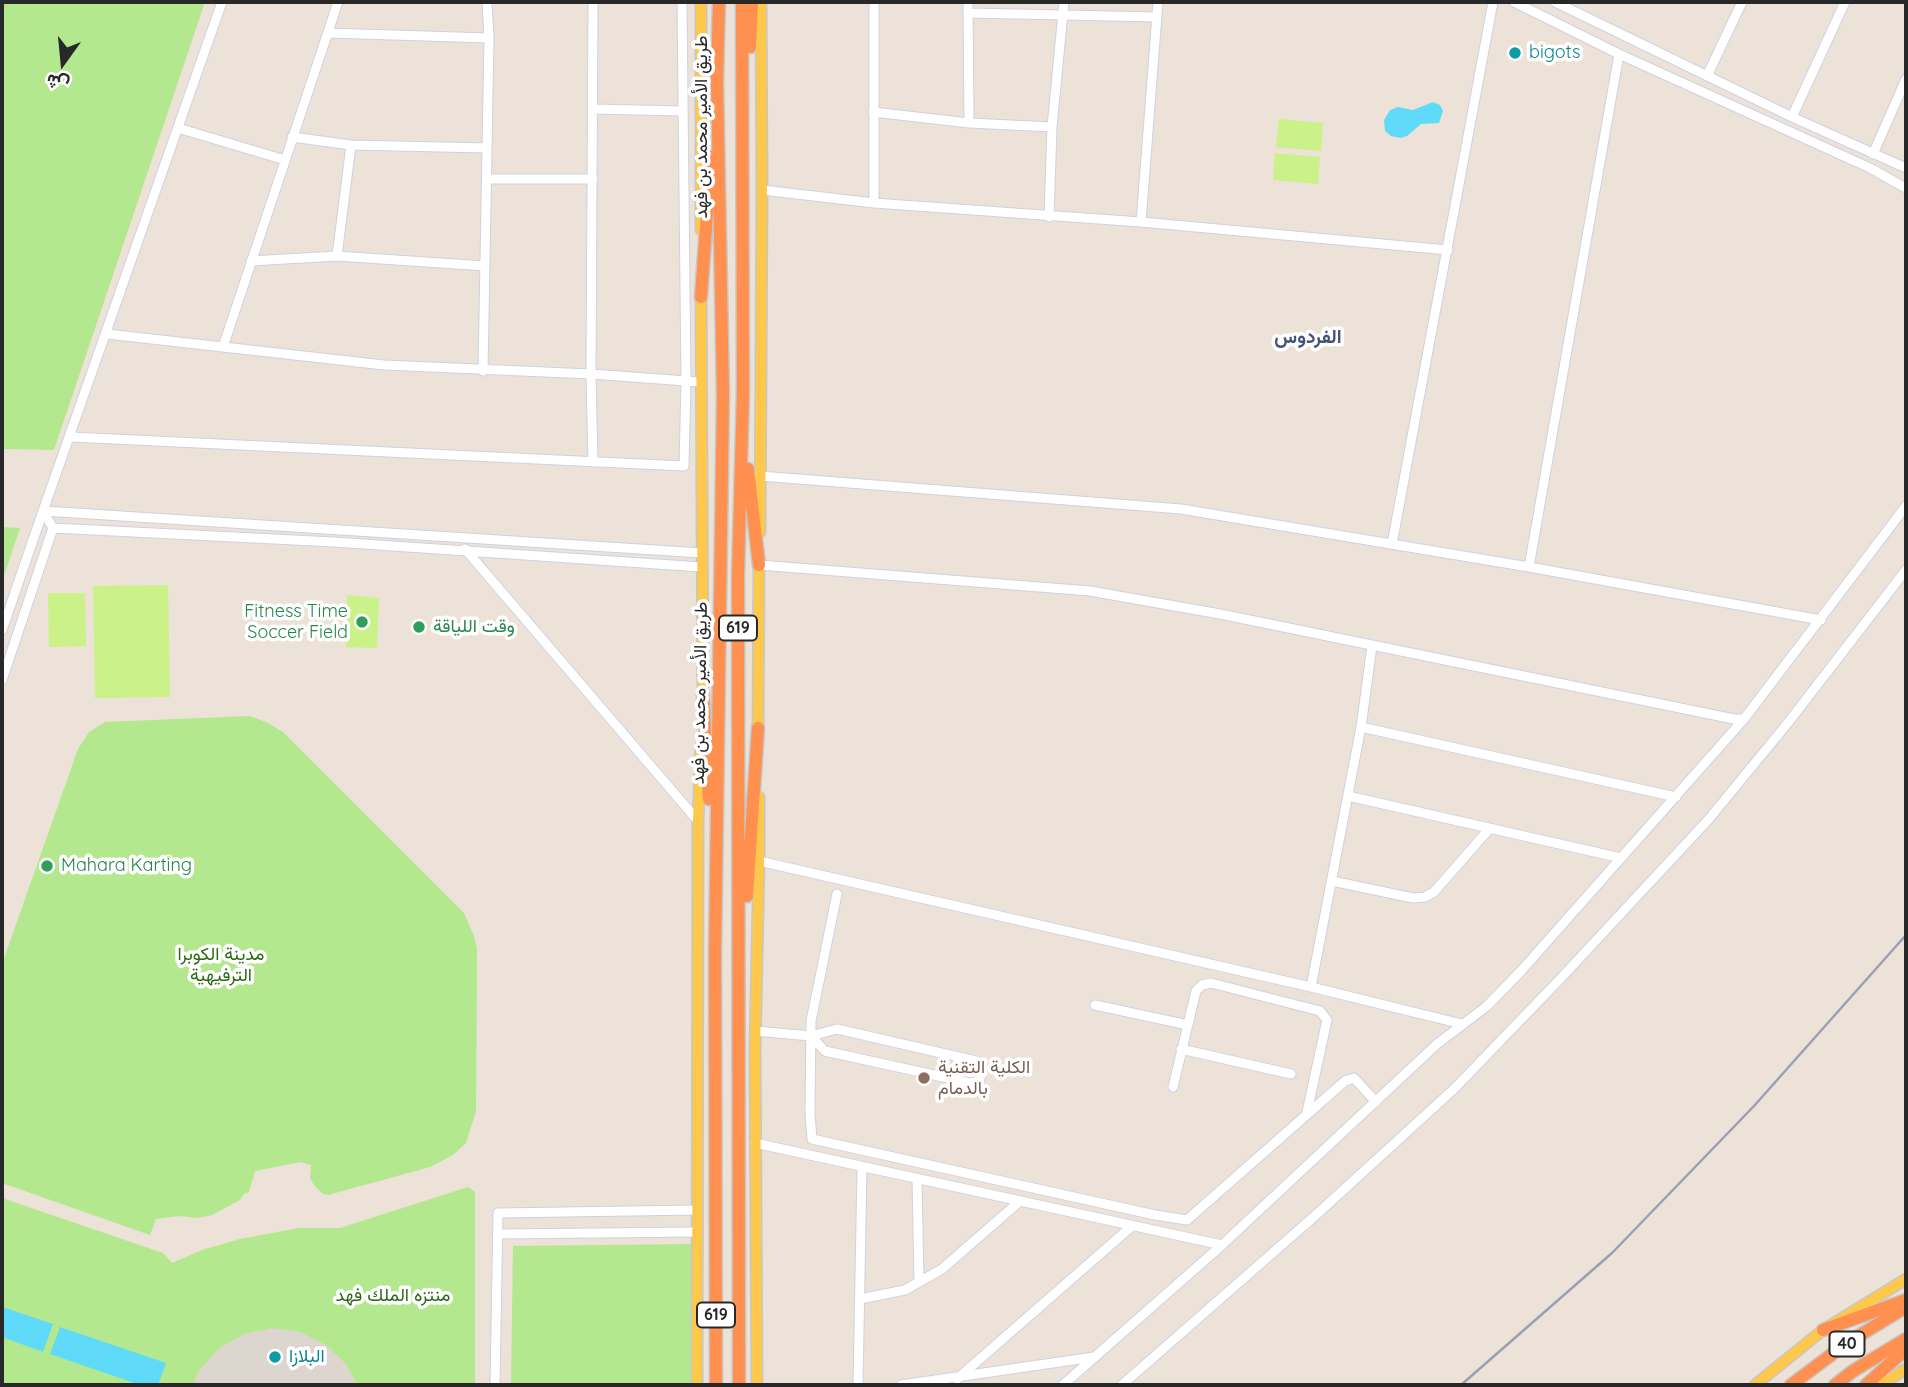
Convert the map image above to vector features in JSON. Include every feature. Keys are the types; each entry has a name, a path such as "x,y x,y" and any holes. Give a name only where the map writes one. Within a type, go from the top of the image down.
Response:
{"highway":[{"name":"طريق الأمير محمد بن فهد","path":"716,1385 715,952 723,394 719,2"},
{"name":"طريق الأمير محمد بن فهد","path":"739,1385 738,575 743,392 742,2"},
{"path":"742,177 752,2"},
{"path":"701,297 718,79"},
{"path":"743,392 749,488 760,565"},
{"path":"703,695 715,952"},
{"path":"740,1005 758,728"},
{"path":"1823,1330 1906,1300"},
{"name":"40","path":"1791,1385 1847,1343 1906,1307"},
{"name":"40","path":"1835,1385 1906,1339"},
{"path":"1866,1385 1906,1349"}],"main road":[{"path":"697,1385 698,821 703,695 701,2"},
{"path":"757,1385 755,1031 760,861 758,728 761,2"},
{"path":"1755,1385 1823,1330 1906,1279"},
{"path":"1880,1385 1906,1369"}],"street":[{"path":"19,631 3,628 222,2"},
{"path":"223,347 338,2"},
{"path":"484,371 489,38 487,2"},
{"path":"593,2 593,462"},
{"path":"71,436 684,466 686,382 682,2"},
{"path":"874,2 874,202"},
{"path":"968,2 968,123"},
{"path":"1049,217 1052,127 1064,2"},
{"path":"1141,222 1158,2"},
{"path":"1392,544 1493,2"},
{"path":"1514,2 1619,54 1858,162 1906,188"},
{"path":"1555,2 1578,6 1707,76 1906,168"},
{"path":"1707,76 1741,2"},
{"path":"1792,117 1845,2"},
{"path":"969,13 1157,17"},
{"path":"328,33 489,38"},
{"path":"1529,567 1619,54"},
{"path":"1872,154 1906,79"},
{"path":"593,109 682,111"},
{"path":"873,112 968,123 1052,127"},
{"path":"178,128 285,160"},
{"path":"292,137 351,145 487,148"},
{"path":"337,256 351,145"},
{"path":"487,179 593,179"},
{"path":"762,190 874,202 1141,222 1448,250"},
{"path":"251,261 337,256 485,266"},
{"path":"107,334 384,365 591,374 700,382"},
{"path":"760,476 1181,509 1529,567 1821,620"},
{"path":"1063,1385 1222,1245 1437,1044 1487,1006 1521,971 1744,719 1906,506"},
{"path":"2,680 53,528 43,511"},
{"path":"43,511 702,553"},
{"path":"53,528 334,542 701,567"},
{"path":"460,538 466,551 698,821"},
{"path":"760,565 1090,591 1220,614 1744,719"},
{"path":"1122,1385 1317,1214 1455,1088 1562,977 1708,820 1787,724 1906,570"},
{"path":"1311,987 1361,727 1372,646"},
{"path":"1361,727 1676,797"},
{"path":"1348,796 1620,858"},
{"path":"1332,881 1413,898 1424,897 1434,892 1490,828"},
{"path":"760,861 1462,1024"},
{"path":"837,894 811,1021 812,1139 1187,1220 1345,1081 1354,1078 1376,1102"},
{"path":"1173,1087 1196,991 1202,985 1210,983 1320,1011 1327,1020 1307,1112"},
{"path":"1095,1005 1188,1025"},
{"path":"755,1031 811,1036 837,1029 976,1060 983,1069 979,1081 970,1083 825,1051 811,1036"},
{"path":"1181,1049 1291,1074"},
{"path":"755,1143 1222,1245"},
{"path":"858,1385 862,1167"},
{"path":"917,1179 919,1282"},
{"path":"860,1298 905,1290 943,1269 1020,1201"},
{"path":"495,1385 498,1213 697,1210"},
{"path":"957,1379 1132,1226"},
{"path":"497,1234 697,1232"},
{"path":"901,1385 1095,1357"}],"green space":[{"path":"2,2 205,2 54,450 2,449"},
{"path":"1279,119 1323,123 1321,151 1276,147"},
{"path":"1275,153 1320,157 1318,184 1273,180"},
{"path":"2,527 20,528 2,582"},
{"path":"168,585 170,697 95,698 93,586"},
{"path":"48,593 85,593 86,646 49,647"},
{"name":"Fitness Time Soccer Field","path":"347,595 379,598 377,648 346,647"},
{"name":"مدينة الكوبرا الترفيهية","path":"250,716 283,732 464,913 477,950 476,1111 466,1143 453,1155 430,1167 328,1195 323,1194 310,1178 311,1165 301,1162 255,1171 249,1192 240,1200 212,1215 156,1219 150,1235 2,1183 2,964 78,749 89,732 105,722"},
{"name":"منتزه الملك فهد","path":"468,1187 475,1192 475,1385 357,1385 346,1364 199,1371 193,1385 2,1385 2,1198 163,1253 172,1263 202,1250 240,1239 299,1228 340,1228"},
{"path":"691,1244 691,1385 511,1385 513,1246"}],"shaded area":[{"name":"البلازا","path":"272,1328 300,1332 326,1345 346,1364 357,1385 193,1385 199,1371 218,1349 244,1334"}],"water":[{"path":"1433,102 1440,105 1443,111 1439,123 1421,124 1407,136 1400,138 1385,131 1384,120 1390,110 1398,107 1413,110"},
{"path":"2,1307 53,1324 43,1352 2,1337"},
{"path":"60,1327 166,1363 158,1385 140,1385 50,1354"}],"railway":[{"path":"1461,1385 1612,1253 1754,1106 1906,935"}],"place":[{"name":"bigots","path":"1515,53"},
{"name":"Fitness Time Soccer Field","path":"362,622"},
{"name":"وقت اللياقة","path":"419,627"},
{"name":"Mahara Karting","path":"47,866"},
{"name":"الكلية التقنية بالدمام","path":"924,1078"},
{"name":"البلازا","path":"275,1357"}],"district":[{"name":"الفردوس","path":"1308,337"}]}
